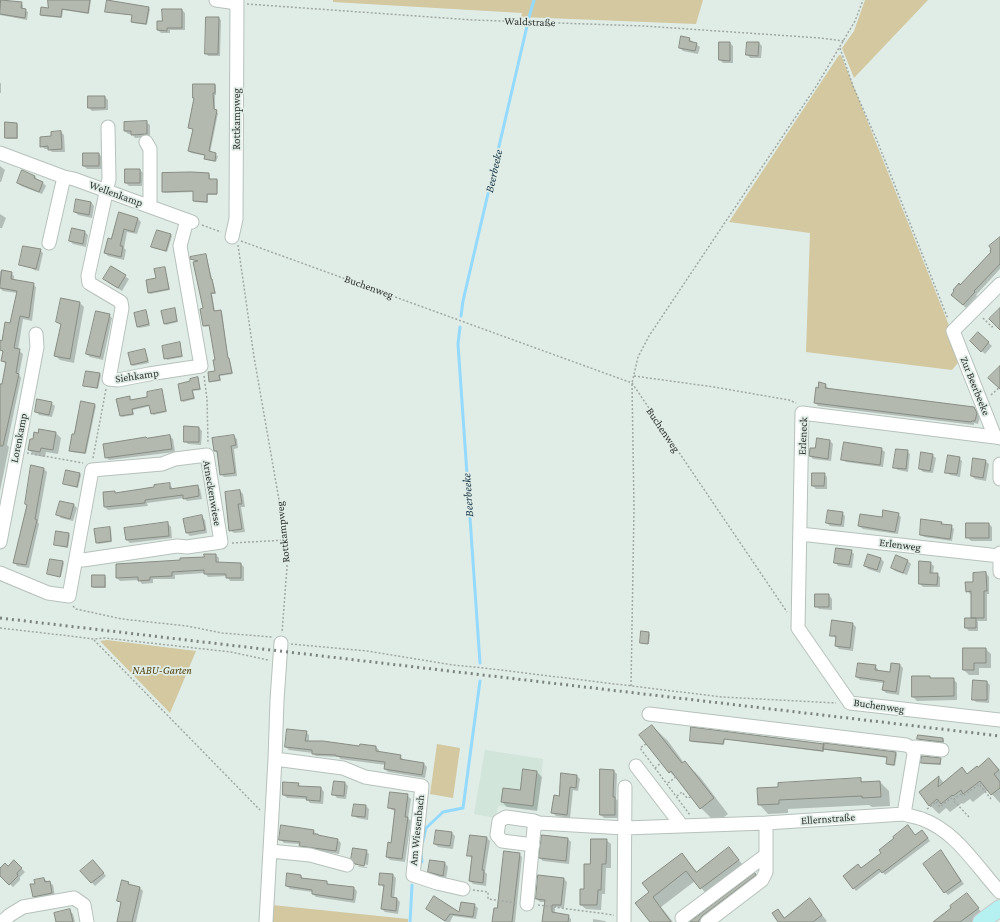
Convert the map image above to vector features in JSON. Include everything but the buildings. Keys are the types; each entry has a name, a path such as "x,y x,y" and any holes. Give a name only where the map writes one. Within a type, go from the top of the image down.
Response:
{"main road":[{"path":"982,922 1000,908"}],"street":[{"path":"216,0 237,2"},
{"name":"Rottkampweg","path":"235,239 237,2"},
{"path":"106,190 109,179 108,127"},
{"path":"146,142 150,149 150,206"},
{"name":"Wellenkamp","path":"0,153 64,178 74,179 190,221"},
{"path":"49,243 64,178"},
{"name":"Siehkamp","path":"106,190 88,276 89,283 121,302 122,308 109,379 118,380 202,366"},
{"path":"190,221 180,246 202,366"},
{"path":"952,331 1000,284"},
{"name":"Zur Beerbeeke","path":"952,331 998,438"},
{"name":"Lorenkamp","path":"0,542 37,347 36,334"},
{"name":"Erleneck","path":"798,628 802,413 998,438"},
{"name":"Arneckenwiese","path":"76,560 177,546 187,547 221,542 207,455 175,459 162,464 92,470"},
{"path":"1000,464 1000,479"},
{"path":"0,573 48,593 69,596 92,470"},
{"name":"Erlenweg","path":"800,534 1000,554"},
{"path":"1000,554 1000,572"},
{"name":"Buchenweg","path":"798,628 850,703 1000,720"},
{"path":"266,922 277,700 282,640"},
{"path":"649,714 906,745 912,748 942,750"},
{"path":"904,814 914,754 912,748"},
{"name":"Am Wiesenbach","path":"275,759 343,768 365,777 422,786 413,875 437,884 463,889"},
{"path":"636,766 682,826"},
{"path":"624,919 625,787"},
{"name":"Ellernstraße","path":"533,845 502,841 497,835 499,821 506,817 534,820 538,823 625,828 766,823 904,814 923,819 960,839 1000,892"},
{"path":"527,904 534,828 538,823"},
{"path":"707,922 762,880 766,872 766,823"},
{"path":"270,850 310,855 347,865"},
{"path":"682,918 766,855"},
{"path":"2,922 23,907 74,898 84,905 87,922"}],"path":[{"path":"631,686 634,509 632,383 638,357 648,336 817,85 855,21 862,0"},
{"name":"Waldstraße","path":"237,2 473,20 644,26 844,41"},
{"path":"840,48 853,86 878,143 952,331"},
{"path":"190,221 235,239"},
{"name":"Buchenweg","path":"235,239 632,383 798,628"},
{"name":"Rottkampweg","path":"235,239 286,540 287,567 282,640"},
{"path":"975,310 992,327 994,324"},
{"path":"202,366 207,398 207,455"},
{"path":"633,376 714,387 789,400 803,407 802,413"},
{"path":"92,470 109,379"},
{"path":"17,452 86,464 92,470"},
{"path":"221,542 229,543 286,540"},
{"path":"61,595 76,609 122,618 187,626 222,633 367,651 452,665 722,697 850,703"},
{"path":"0,628 94,639 105,638 231,652 274,661"},
{"path":"94,639 272,822"},
{"path":"646,744 640,748 698,825"},
{"path":"655,768 661,763"},
{"path":"667,784 676,777"},
{"path":"936,802 940,807 951,798 953,800 962,793 963,796 980,784 991,800"},
{"path":"676,796 682,792 687,798 691,797"},
{"path":"953,800 969,817"},
{"path":"463,889 488,892 488,899 624,919"}],"shaded area":[{"path":"485,750 543,759 538,810 498,806 496,818 474,814"}],"green space":[{"path":"333,0 703,0 696,24 521,17 522,13 333,2"},
{"path":"865,0 928,0 854,78 842,48 854,31"},
{"path":"839,55 841,55 962,358 952,370 806,352 810,233 729,222"},
{"name":"NABU-Garten","path":"107,640 196,651 170,713 100,641"},
{"path":"437,744 460,748 453,798 430,794"},
{"path":"272,905 408,919 408,922 270,922"}],"waterway":[{"name":"Beerbeeke","path":"529,17 534,0"},
{"name":"Beerbeeke","path":"461,316 463,301 527,26"},
{"name":"Beerbeeke","path":"460,327 458,344 480,663"},
{"name":"Beerbeeke","path":"423,841 426,828 443,812 463,808 480,681"},
{"name":"Beerbeeke","path":"421,853 422,862"},
{"name":"Beerbeeke","path":"410,922 412,885"}],"railway":[{"path":"0,618 1000,736"}]}
